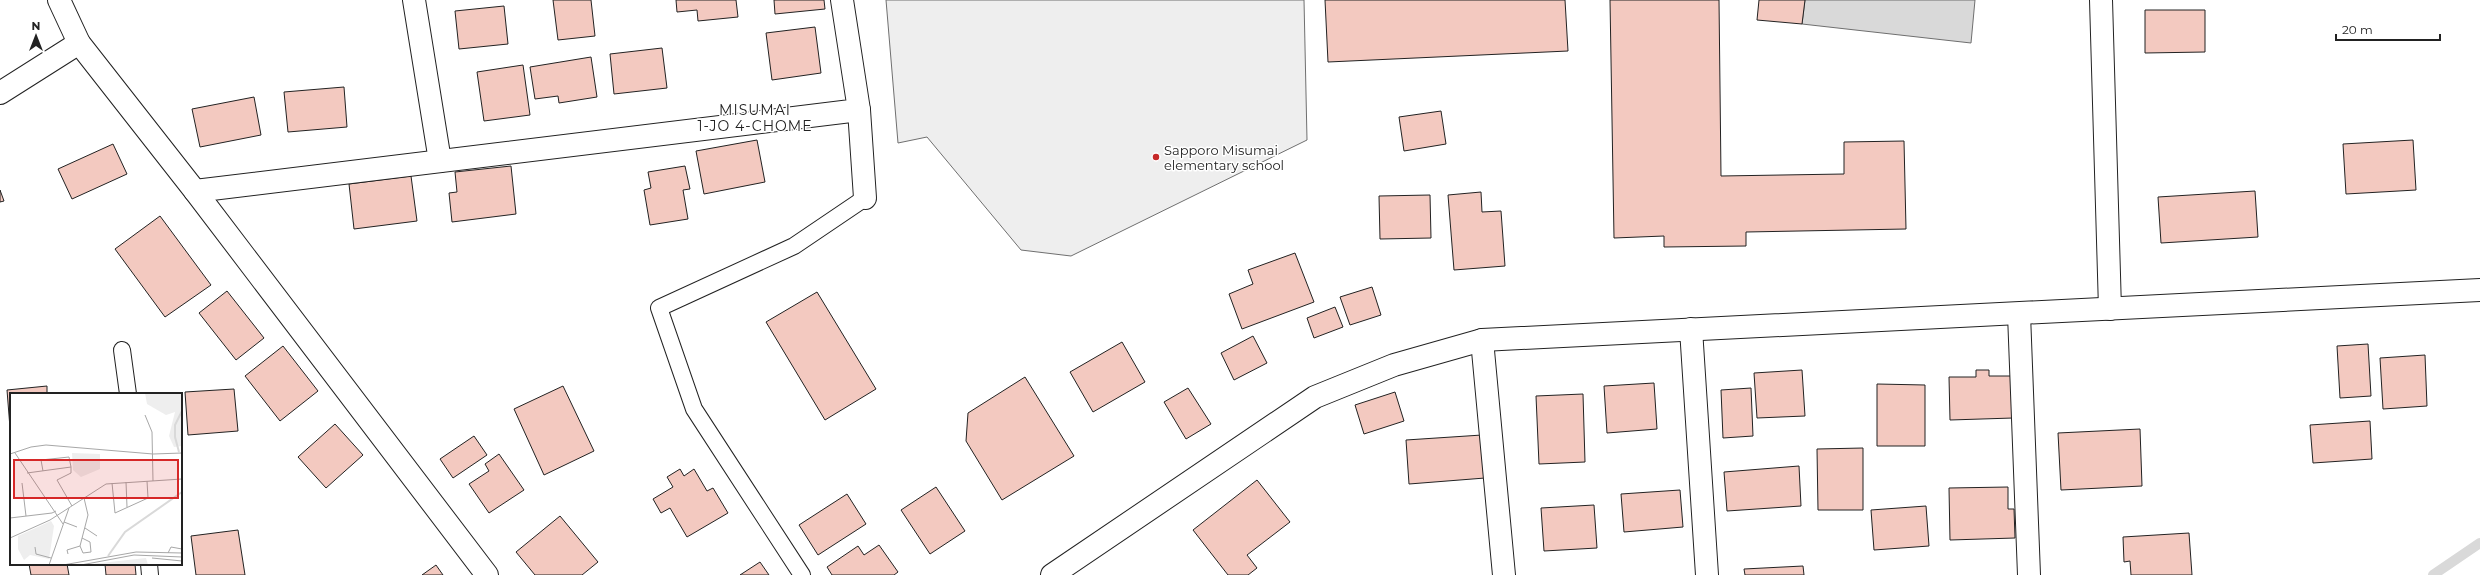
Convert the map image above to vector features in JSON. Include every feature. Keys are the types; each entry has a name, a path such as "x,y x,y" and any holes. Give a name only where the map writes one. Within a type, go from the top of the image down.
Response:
{"street":[{"path":"59,0 78,43 195,191 487,575"},
{"path":"414,0 440,161"},
{"path":"842,0 859,110 865,198"},
{"path":"2101,0 2110,309"},
{"path":"0,93 78,43"},
{"path":"195,191 859,110"},
{"path":"1057,574 1315,396 1394,365 1482,340 2480,290"},
{"path":"2019,314 2029,575"},
{"path":"1691,330 1708,575"},
{"path":"1482,340 1504,575"}],"lane":[{"path":"802,575 694,409 659,308 794,246 865,198"},
{"path":"122,350 128,393"},
{"path":"149,565 150,575"}],"shaded area":[{"path":"886,0 1304,0 1307,140 1071,256 1021,250 927,137 898,143"},
{"path":"1805,0 1975,0 1971,43 1802,24"}],"building":[{"path":"553,0 591,0 595,36 558,40"},
{"path":"676,0 736,0 738,17 698,21 697,10 677,12"},
{"path":"774,0 824,0 825,9 775,14"},
{"path":"1325,0 1565,0 1568,51 1328,62"},
{"path":"1610,0 1719,0 1721,176 1844,174 1844,142 1904,141 1906,229 1746,232 1746,246 1664,247 1664,236 1614,238"},
{"path":"1759,0 1805,0 1802,24 1757,20"},
{"path":"504,6 508,44 459,49 455,11"},
{"path":"2145,10 2205,10 2205,52 2145,53"},
{"path":"815,27 821,73 772,80 766,33"},
{"path":"662,48 667,88 614,94 610,54"},
{"path":"591,57 597,97 559,103 558,96 535,99 530,67"},
{"path":"523,65 530,115 484,121 477,72"},
{"path":"344,87 347,127 288,132 284,92"},
{"path":"254,97 261,135 200,147 192,109"},
{"path":"1441,111 1446,144 1404,151 1399,117"},
{"path":"757,140 765,182 704,194 696,151"},
{"path":"2413,140 2416,190 2346,194 2343,144"},
{"path":"113,144 127,174 72,199 58,169"},
{"path":"511,166 516,214 452,222 449,193 457,192 455,172"},
{"path":"685,166 690,189 683,190 688,219 650,225 644,190 651,188 648,172"},
{"path":"411,176 417,221 354,229 349,184"},
{"path":"0,190 4,201 0,202"},
{"path":"2255,191 2258,237 2161,243 2158,197"},
{"path":"1481,192 1482,212 1501,211 1505,266 1454,270 1448,195"},
{"path":"1430,195 1431,238 1380,239 1379,196"},
{"path":"160,216 211,285 165,317 115,249"},
{"path":"1295,253 1314,302 1242,329 1229,294 1253,284 1248,270"},
{"path":"1372,287 1381,315 1350,325 1340,297"},
{"path":"227,291 264,338 236,360 199,313"},
{"path":"817,292 876,389 825,420 766,322"},
{"path":"1335,307 1343,327 1314,338 1307,318"},
{"path":"1253,336 1267,363 1234,380 1221,353"},
{"path":"1122,342 1145,382 1093,412 1070,372"},
{"path":"2368,344 2371,396 2340,398 2337,346"},
{"path":"283,346 318,391 280,421 245,376"},
{"path":"2425,355 2427,406 2383,409 2380,358"},
{"path":"1802,370 1805,416 1757,418 1754,373"},
{"path":"1976,370 1989,370 1989,376 2011,376 2013,418 1950,420 1949,377 1976,377"},
{"path":"1025,377 1074,456 1002,500 966,441 968,413"},
{"path":"1654,383 1657,429 1607,433 1604,386"},
{"path":"1877,384 1925,385 1925,446 1877,446"},
{"path":"47,386 47,393 10,393 10,428 7,390"},
{"path":"563,386 594,451 544,475 514,409"},
{"path":"1188,388 1211,424 1186,439 1164,402"},
{"path":"1751,388 1753,436 1723,438 1721,390"},
{"path":"234,389 238,431 188,435 185,392"},
{"path":"1395,392 1404,421 1364,434 1355,405"},
{"path":"1583,394 1585,462 1539,464 1536,396"},
{"path":"2370,421 2372,459 2313,463 2310,425"},
{"path":"335,424 363,455 326,488 298,457"},
{"path":"2140,429 2142,486 2061,490 2058,433"},
{"path":"1482,435 1485,478 1409,484 1406,440"},
{"path":"474,436 487,455 453,478 440,459"},
{"path":"1863,448 1863,510 1818,510 1817,449"},
{"path":"499,454 524,490 489,513 469,484 489,471 485,464"},
{"path":"1799,466 1801,506 1727,511 1724,472"},
{"path":"680,469 684,476 694,469 707,491 713,488 728,513 687,537 670,508 661,513 653,499 673,487 667,477"},
{"path":"1257,480 1290,522 1247,555 1257,568 1248,575 1228,575 1193,530"},
{"path":"936,487 965,531 930,554 901,510"},
{"path":"2008,487 2008,509 2014,509 2015,538 1950,540 1949,488"},
{"path":"1680,490 1683,527 1624,532 1621,494"},
{"path":"847,494 866,524 818,555 799,525"},
{"path":"1594,505 1597,548 1544,551 1541,508"},
{"path":"1926,506 1929,546 1874,550 1871,510"},
{"path":"560,516 598,562 582,575 535,575 516,552"},
{"path":"238,530 245,575 196,575 191,536"},
{"path":"2189,533 2192,575 2131,575 2130,561 2124,562 2123,537"},
{"path":"879,545 898,572 894,575 832,575 827,567 858,546 864,555"},
{"path":"760,562 769,575 740,575"},
{"path":"29,565 67,565 69,575 31,575"},
{"path":"105,565 135,565 136,575 106,575"},
{"path":"436,565 443,575 422,575"},
{"path":"1803,566 1804,575 1745,575 1744,569"}],"waterway":[{"path":"2433,575 2480,543"}],"place":[{"name":"Sapporo Misumai elementary school","path":"1156,157"}],"district":[{"name":"MISUMAI 1-JO 4-CHOME","path":"755,118"}]}
